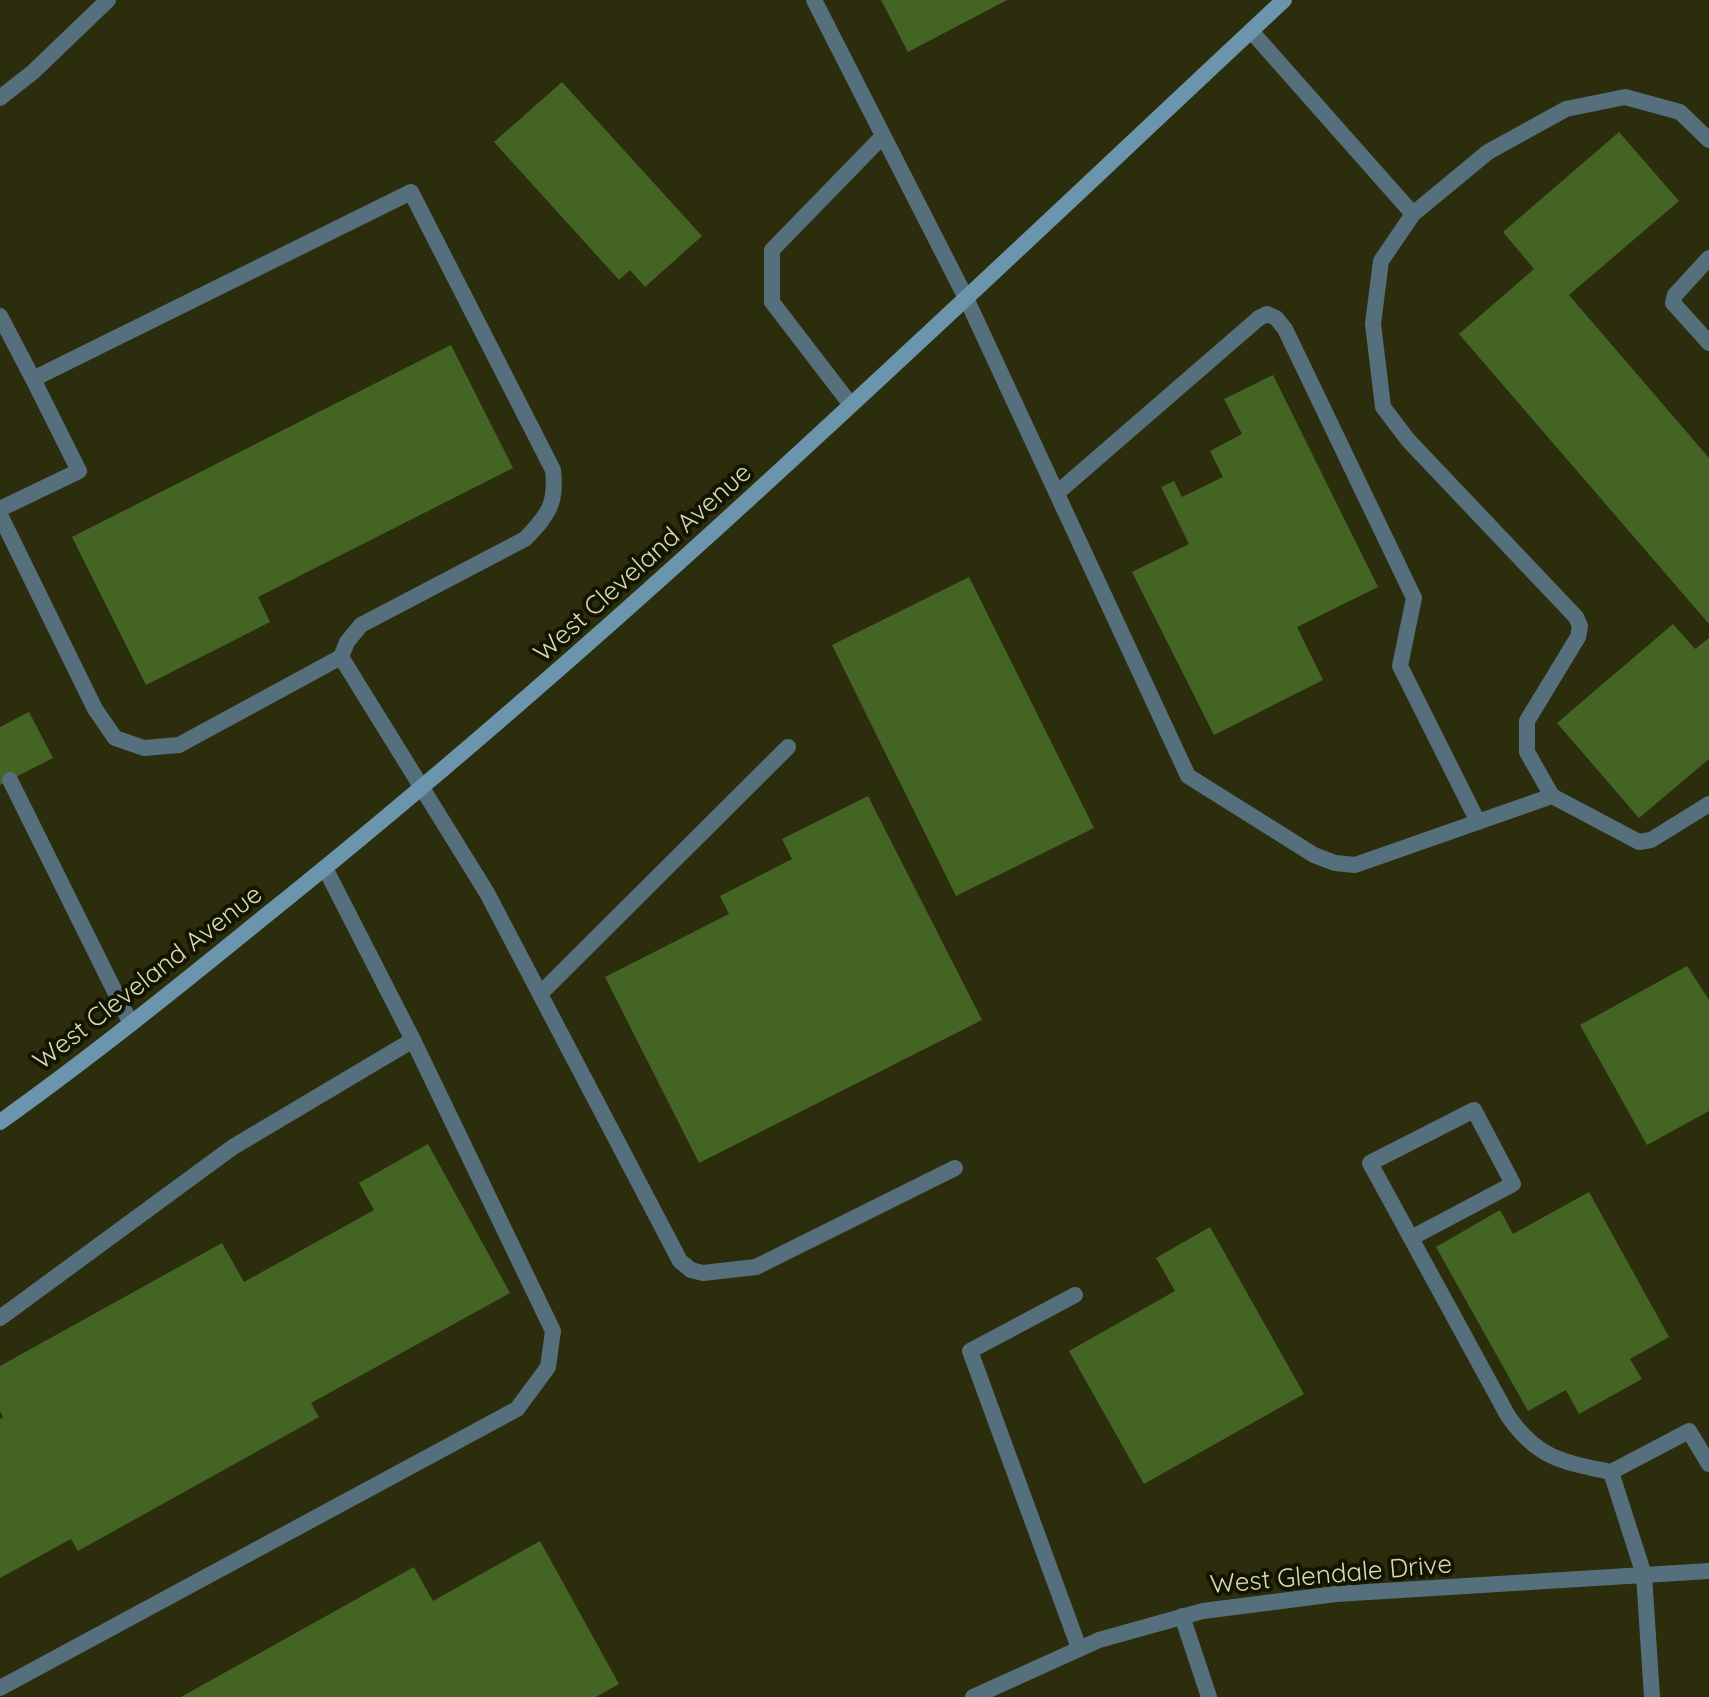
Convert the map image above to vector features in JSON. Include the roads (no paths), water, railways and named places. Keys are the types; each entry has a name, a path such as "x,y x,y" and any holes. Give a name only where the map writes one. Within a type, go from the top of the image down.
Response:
{"main road":[{"name":"West Cleveland Avenue","path":"0,1122 131,1024 423,790 851,405 1284,0"}],"street":[{"path":"0,98 33,72 108,0"},
{"path":"814,0 966,298 1188,776 1314,855 1335,863 1355,865 1552,796"},
{"path":"1251,31 1413,214"},
{"path":"1709,140 1680,112 1625,97 1566,109 1488,152 1413,214 1381,261 1373,324 1383,407 1408,440 1576,617 1580,626 1578,637 1527,721 1527,752 1552,796 1639,842 1651,840 1709,804"},
{"path":"851,405 772,302 772,250 883,136"},
{"path":"0,316 79,471 0,512 95,709 115,738 144,748 179,745 341,657 347,642 361,625 525,539 541,522 556,496 553,470 411,192 33,379"},
{"path":"1709,258 1675,295 1673,303 1709,343"},
{"path":"1057,493 1259,318 1267,314 1276,318 1414,598 1400,666 1478,822"},
{"path":"341,657 487,893 680,1261 691,1270 703,1273 756,1267 955,1168"},
{"path":"540,994 788,747"},
{"path":"10,780 131,1024"},
{"path":"0,1688 517,1409 548,1367 553,1331 413,1040 325,868"},
{"path":"0,1318 233,1147 413,1040"},
{"path":"1411,1238 1513,1184 1474,1110 1370,1163 1508,1416 1524,1439 1554,1460 1611,1472 1689,1431 1709,1464"},
{"path":"1075,1295 970,1351 1079,1648"},
{"path":"1611,1472 1644,1575 1652,1697"},
{"name":"West Glendale Drive","path":"973,1697 1079,1648 1182,1616 1336,1594 1709,1571"},
{"path":"1182,1616 1209,1697"}]}
